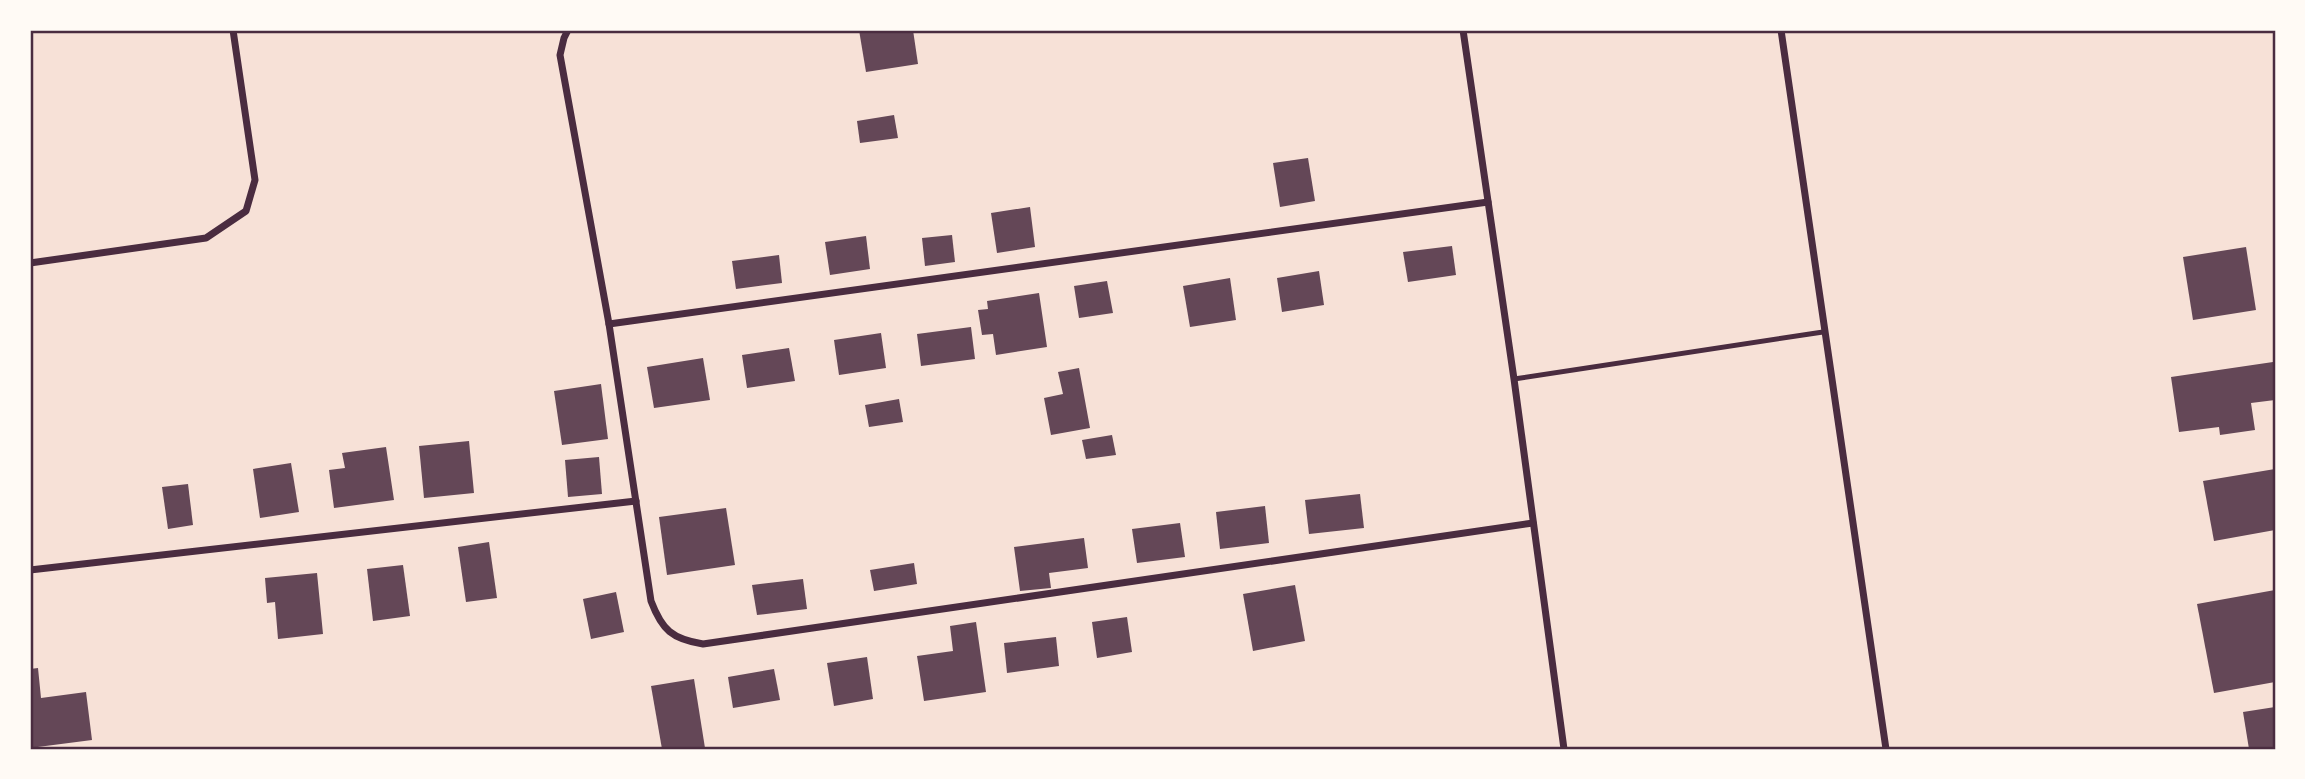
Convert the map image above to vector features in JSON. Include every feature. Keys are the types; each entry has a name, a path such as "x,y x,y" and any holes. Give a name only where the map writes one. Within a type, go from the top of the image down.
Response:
{"street":[{"path":"30,263 206,238 246,211 255,180 233,30"},
{"path":"568,30 560,55 609,324 651,601 658,619 670,633 685,641 702,644 1533,523"},
{"path":"1463,30 1564,749"},
{"path":"1780,30 1886,749"},
{"path":"609,324 1488,202"},
{"path":"30,570 636,502"}],"lane":[{"path":"1514,379 1823,332"}],"building":[{"path":"859,30 913,30 918,64 866,72"},
{"path":"894,115 898,138 860,143 857,121"},
{"path":"1308,158 1315,201 1280,207 1273,163"},
{"path":"1030,207 1035,247 997,253 991,213"},
{"path":"952,235 955,262 925,266 922,238"},
{"path":"866,236 870,269 830,275 825,242"},
{"path":"1452,246 1456,275 1408,282 1403,252"},
{"path":"2246,247 2256,310 2193,320 2183,257"},
{"path":"779,255 782,283 736,289 732,261"},
{"path":"1319,271 1324,305 1282,312 1277,278"},
{"path":"1230,278 1236,320 1190,327 1183,286"},
{"path":"1107,281 1113,313 1079,318 1074,286"},
{"path":"1039,293 1047,347 996,355 993,334 982,335 978,310 988,309 987,301"},
{"path":"971,327 975,359 921,366 917,334"},
{"path":"881,333 886,368 839,375 834,340"},
{"path":"789,348 795,381 747,388 742,355"},
{"path":"703,358 710,400 654,408 647,367"},
{"path":"2273,362 2275,400 2251,403 2255,430 2220,435 2219,427 2179,432 2171,377"},
{"path":"1079,368 1090,428 1051,435 1044,398 1063,394 1058,372"},
{"path":"601,384 608,439 562,445 554,391"},
{"path":"899,399 903,422 869,427 865,405"},
{"path":"1112,435 1116,455 1086,459 1082,440"},
{"path":"469,441 474,493 424,498 419,446"},
{"path":"386,447 394,500 334,508 329,470 345,468 342,453"},
{"path":"599,457 602,494 568,497 565,460"},
{"path":"291,463 299,512 260,518 253,469"},
{"path":"2275,469 2275,530 2214,541 2203,481"},
{"path":"188,484 193,525 168,529 162,487"},
{"path":"1360,494 1364,528 1309,534 1305,500"},
{"path":"1265,506 1269,543 1220,549 1216,512"},
{"path":"726,508 735,565 667,575 659,517"},
{"path":"1180,523 1185,557 1137,563 1132,529"},
{"path":"1084,538 1088,568 1049,573 1051,588 1020,591 1014,547"},
{"path":"489,542 497,598 466,602 458,547"},
{"path":"914,563 917,584 874,591 870,570"},
{"path":"403,565 410,616 373,621 367,569"},
{"path":"317,573 323,634 278,639 275,602 267,603 265,578"},
{"path":"803,579 807,609 757,615 752,585"},
{"path":"1295,585 1305,641 1253,651 1243,594"},
{"path":"2275,590 2275,682 2214,693 2197,604"},
{"path":"616,592 624,632 591,639 583,599"},
{"path":"1127,617 1132,652 1097,658 1092,622"},
{"path":"976,622 986,692 924,701 917,656 953,651 950,626"},
{"path":"1056,637 1059,666 1007,673 1004,643"},
{"path":"867,657 873,699 834,706 827,663"},
{"path":"38,668 41,698 86,692 92,740 30,748 30,669"},
{"path":"774,669 780,700 733,708 728,677"},
{"path":"694,679 705,748 662,749 651,686"},
{"path":"2275,707 2275,749 2249,749 2243,712"}]}
